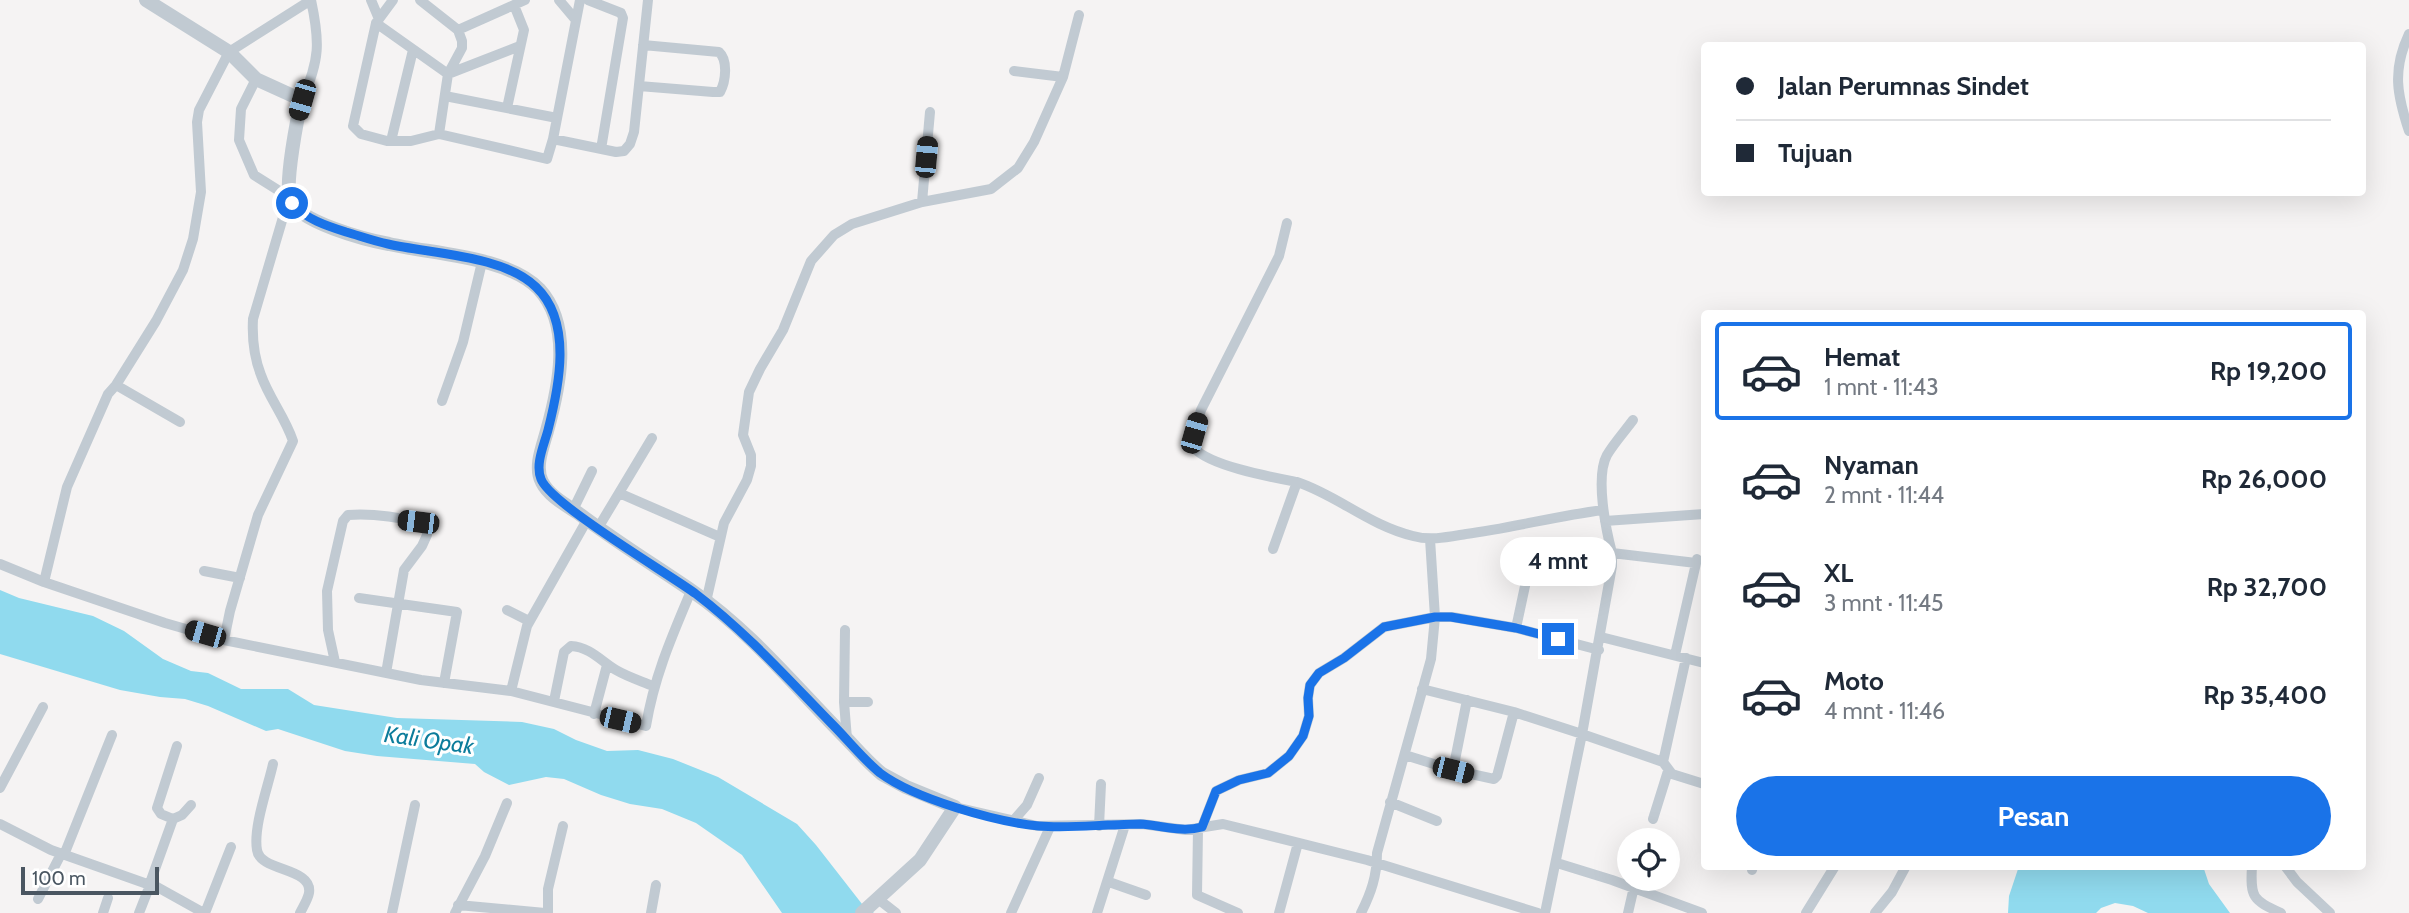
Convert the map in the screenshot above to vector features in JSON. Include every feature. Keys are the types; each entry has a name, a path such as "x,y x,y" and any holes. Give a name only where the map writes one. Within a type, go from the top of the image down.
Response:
{"street":[{"path":"146,0 229,51 256,79 302,100"},
{"path":"44,582 67,487 108,394 156,321 183,270 193,239 201,192 197,122 199,110 229,51 311,0 316,22 315,72 295,124 289,197 253,319 252,335 261,376 293,441 258,515 224,640"},
{"path":"371,0 378,21 448,74"},
{"path":"393,0 378,21 353,126 361,134 391,141 411,141 439,134 547,159 580,0"},
{"path":"420,0 458,30 462,48 448,74 439,134"},
{"path":"458,30 525,0"},
{"path":"559,0 575,19"},
{"path":"588,0 621,13 623,18 601,149"},
{"path":"553,139 620,152 630,144 634,132 648,0"},
{"path":"507,108 524,30 514,5"},
{"path":"706,602 720,537 751,466 751,455 743,435 749,392 783,330 811,261 843,228 922,202 990,189 1018,168 1031,149 1063,77 1079,15"},
{"path":"2409,34 2396,85 2409,131"},
{"path":"639,86 713,93 720,92 723,86 725,60 719,52 643,45"},
{"path":"448,74 520,46"},
{"path":"391,141 413,50"},
{"path":"1014,71 1063,77"},
{"path":"256,79 241,109 239,140 254,175 289,197 295,207 304,214 330,227 388,244 482,262 524,276 540,290 551,306 560,355 555,404 540,458 539,472 544,486 573,510 706,602 763,652 882,774 955,807 1049,827 1142,824 1185,830 1223,824 1377,863 1538,913"},
{"path":"445,96 557,118"},
{"path":"922,202 930,112"},
{"path":"1287,223 1279,256 1200,410 1194,433 1194,448 1200,454 1236,468 1297,482 1313,488 1360,516 1411,536 1430,539 1506,529 1567,514 1603,510"},
{"path":"442,401 463,342 482,262"},
{"path":"116,385 180,422"},
{"path":"1545,913 1583,734 1612,566 1603,510 1606,457 1633,419"},
{"path":"511,691 529,621 593,524 619,493 652,438"},
{"path":"573,510 592,471"},
{"path":"1273,549 1297,482"},
{"path":"619,493 720,537"},
{"path":"335,662 328,630 327,591 343,521 348,516 359,514 418,522 427,527 427,535 404,570 386,673"},
{"path":"1605,522 1701,514"},
{"path":"1361,913 1372,890 1377,853 1430,659 1435,617 1430,539"},
{"path":"1516,628 1528,572 1582,563 1612,553 1696,560 1675,655"},
{"path":"0,564 44,582 224,640 386,673 511,691 646,726 653,686 691,591"},
{"path":"204,571 240,578"},
{"path":"359,598 457,612 444,683"},
{"path":"508,610 529,621"},
{"path":"1238,913 1196,895 1200,828 1216,791 1239,780 1268,773 1289,756 1303,736 1309,716 1310,685 1319,673 1344,658 1384,627 1435,617 1451,617 1516,628 1599,650"},
{"path":"845,630 844,702 847,739"},
{"path":"1601,637 1701,662"},
{"path":"554,701 564,652 567,648 579,646 607,665 653,686"},
{"path":"1653,819 1686,658"},
{"path":"594,714 607,665"},
{"path":"1422,689 1514,712 1583,734 1701,783"},
{"path":"1453,770 1467,700"},
{"path":"844,702 868,702"},
{"path":"0,788 43,707"},
{"path":"1405,755 1453,770 1496,778 1514,712"},
{"path":"38,899 62,855 112,735"},
{"path":"173,819 161,814 157,808 177,746"},
{"path":"274,764 259,825 257,850 260,858 267,863 295,874 306,882 309,894 300,913"},
{"path":"1013,821 1027,805 1039,778"},
{"path":"1099,826 1101,784"},
{"path":"1391,802 1437,821"},
{"path":"507,803 485,856 456,909 547,913 548,889 563,826"},
{"path":"139,913 173,819 182,815 191,805"},
{"path":"391,913 415,805"},
{"path":"862,913 920,860 955,807"},
{"path":"0,824 62,855 150,884 205,913 230,847"},
{"path":"1097,913 1125,825"},
{"path":"1011,913 1049,827"},
{"path":"1279,913 1298,843"},
{"path":"1557,863 1617,878"},
{"path":"1806,913 1833,870"},
{"path":"1875,913 1892,892 1904,870"},
{"path":"2252,870 2251,888 2254,898 2281,913"},
{"path":"2288,870 2330,913"},
{"path":"1109,882 1146,895"},
{"path":"651,913 656,885"},
{"path":"1628,913 1633,891"},
{"path":"1653,891 1702,913"},
{"path":"103,913 108,898"},
{"path":"877,900 896,913"}],"water":[{"name":"Kali Opak","path":"0,590 19,598 93,616 124,631 163,659 191,671 208,673 241,689 288,689 314,705 397,718 522,722 554,729 607,751 638,750 673,759 718,777 797,824 862,904 874,913 782,913 742,855 696,823 662,809 630,804 601,795 564,779 546,777 509,785 475,764 345,751 278,729 266,731 185,699 120,690 0,654"},
{"path":"2018,870 2204,870 2209,884 2230,913 2148,913 2133,906 2115,903 2096,913 2008,913 2009,896"}],"route":[{"path":"292,203 304,214 330,227 388,244 454,255 512,271 524,276 540,290 551,306 560,355 555,404 539,465 544,486 556,498 706,602 763,652 882,774 943,804 1037,826 1142,824 1191,830 1202,827 1216,791 1239,780 1268,773 1289,756 1303,736 1309,716 1310,685 1319,673 1344,658 1384,627 1435,617 1451,617 1516,628 1558,639"}]}
